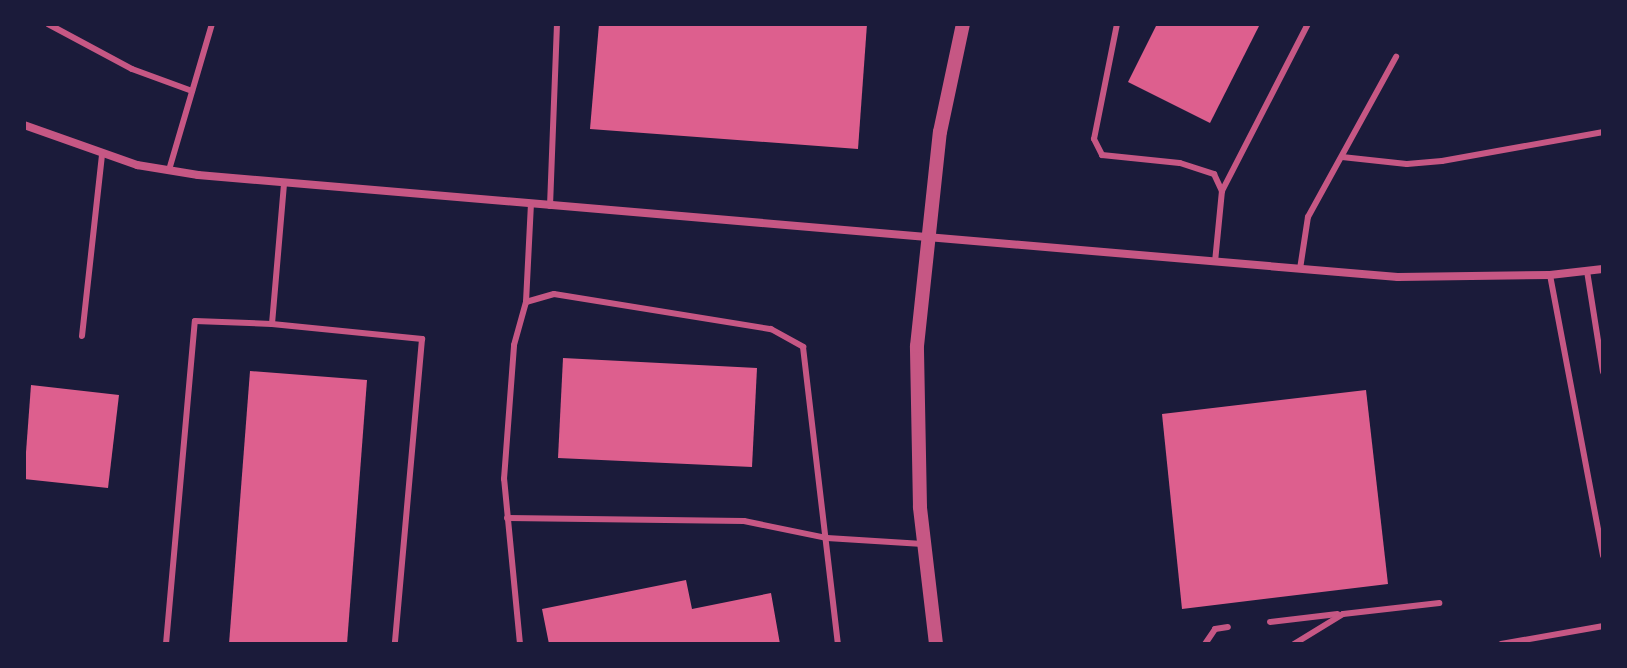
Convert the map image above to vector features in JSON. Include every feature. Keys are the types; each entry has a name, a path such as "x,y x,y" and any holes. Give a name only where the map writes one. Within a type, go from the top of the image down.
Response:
{"street":[{"path":"936,644 923,544 916,400 925,239 940,132 963,24"},
{"path":"24,125 102,155 169,170 284,183 1398,277 1550,275 1603,269"}],"lane":[{"path":"48,24 132,69 192,91"},
{"path":"169,170 212,24"},
{"path":"550,206 557,24"},
{"path":"1117,24 1094,139 1102,155 1180,163 1214,174 1222,191"},
{"path":"1215,262 1222,191 1308,24"},
{"path":"1300,269 1308,217 1396,57"},
{"path":"1342,157 1407,164 1442,161 1603,132"},
{"path":"82,336 102,155"},
{"path":"272,324 284,183"},
{"path":"520,644 504,479 514,345 526,302 531,204"},
{"path":"1587,271 1603,372"},
{"path":"1550,275 1603,556"},
{"path":"526,302 554,294 771,329 797,341 808,354 838,644"},
{"path":"166,644 195,321 272,324 422,339 395,644"},
{"path":"507,518 744,521 827,538 923,544"},
{"path":"1270,622 1439,603"},
{"path":"1294,644 1343,614"},
{"path":"1501,644 1603,626"},
{"path":"1205,644 1215,629 1228,627"}],"building":[{"path":"599,24 867,24 858,149 590,129"},
{"path":"1157,24 1260,24 1210,123 1128,82"},
{"path":"563,358 757,368 752,467 558,458"},
{"path":"250,371 367,380 347,644 229,644"},
{"path":"31,385 119,395 108,488 24,479"},
{"path":"1366,390 1388,584 1182,609 1162,414"},
{"path":"686,580 692,609 771,593 780,644 549,644 542,609"}]}
